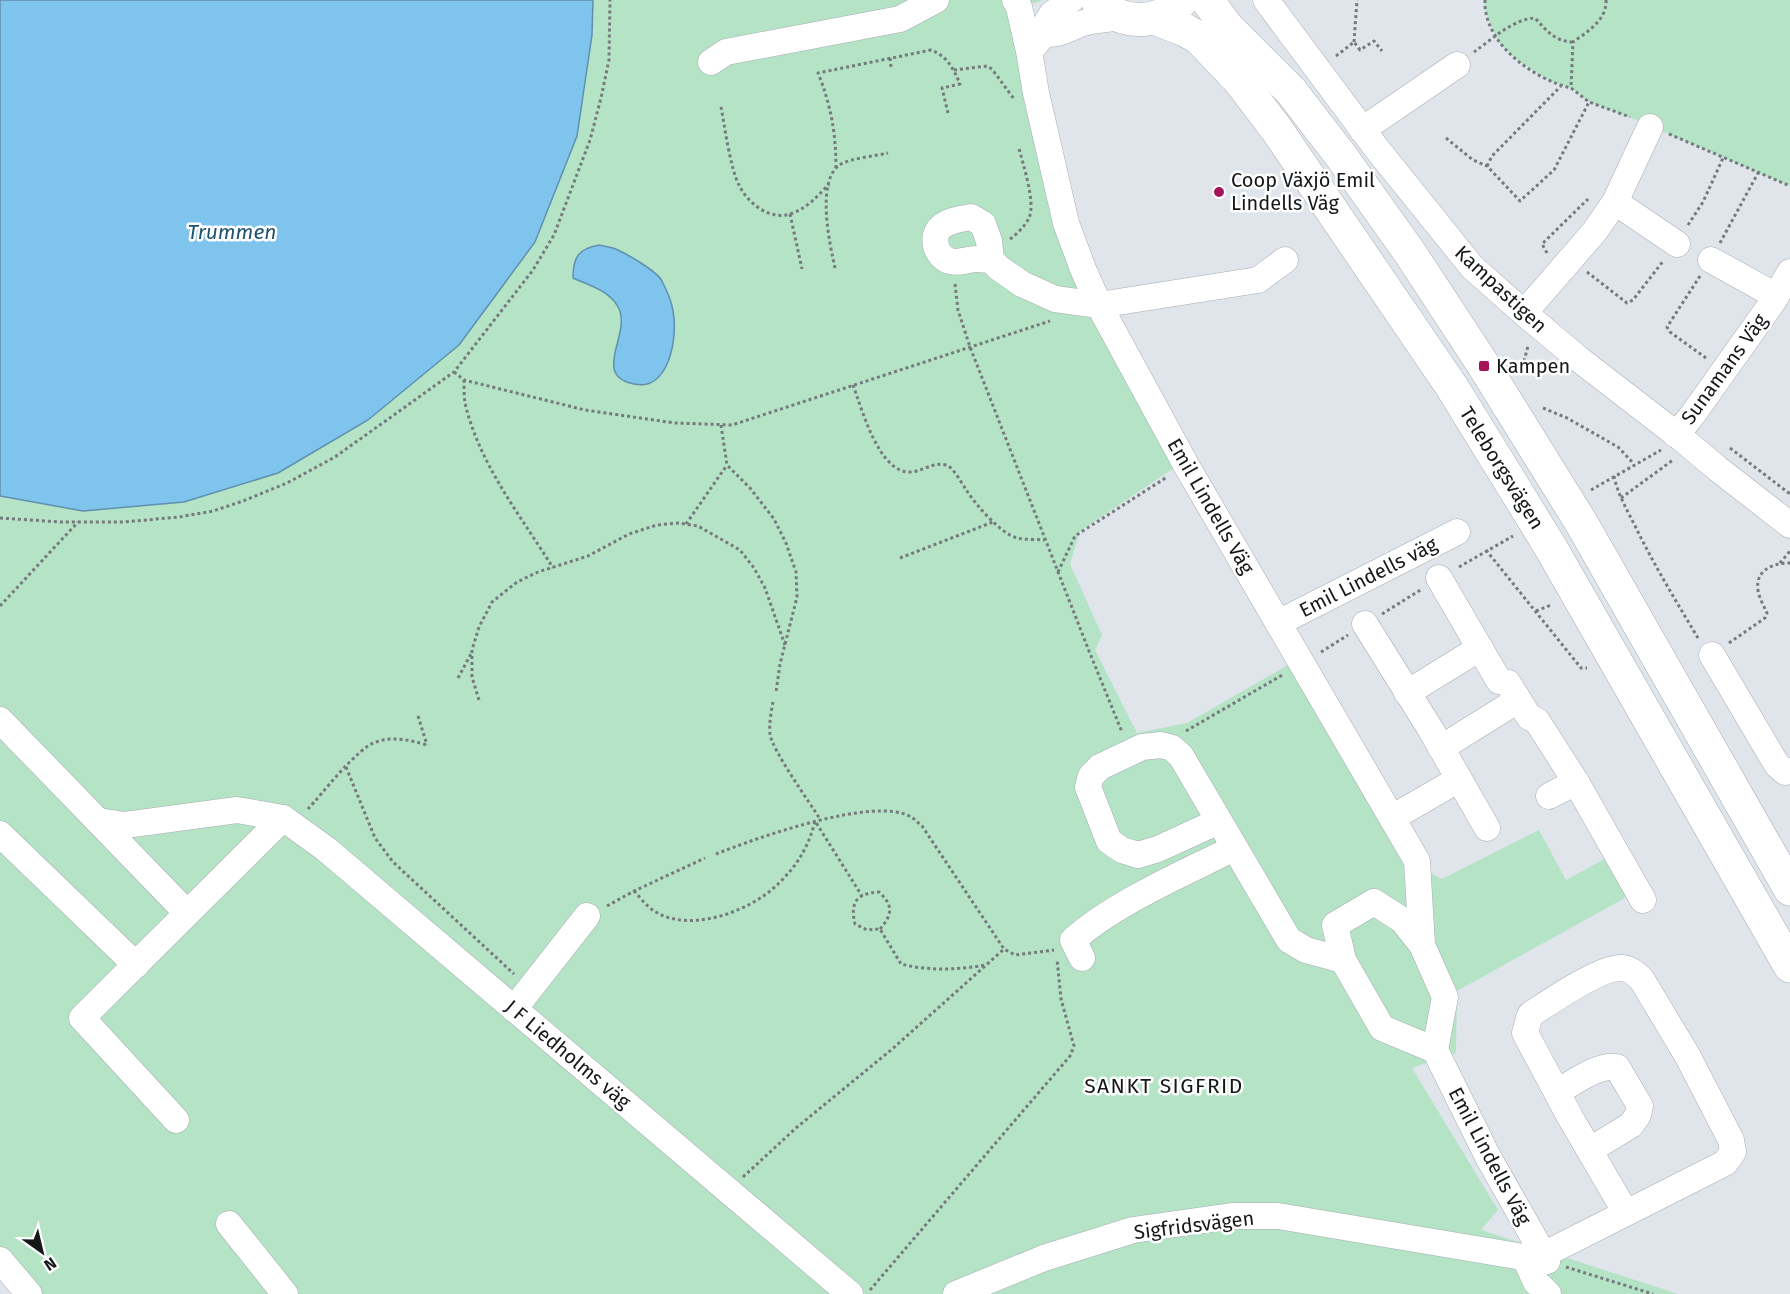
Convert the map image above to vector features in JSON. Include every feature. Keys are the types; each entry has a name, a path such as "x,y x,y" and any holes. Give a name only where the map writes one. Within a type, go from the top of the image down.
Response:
{"main road":[{"path":"1110,9 1133,20 1154,18 1168,12 1182,0"},
{"name":"Teleborgsvägen","path":"1207,0 1227,27 1291,91 1341,156 1410,253 1582,524 1790,889"},
{"name":"Teleborgsvägen","path":"1154,18 1177,26 1199,38 1240,81 1277,130 1452,387 1551,548 1790,966"}],"street":[{"path":"711,62 726,52 900,19 936,0"},
{"path":"1037,43 1052,14 1071,0"},
{"name":"Kampastigen","path":"1266,0 1362,130 1472,267 1529,318 1790,525"},
{"name":"Emil Lindells Väg","path":"1017,4 1037,43 1036,93 1066,224 1083,268 1099,305 1186,465 1417,861 1422,945"},
{"path":"1037,43 1110,9"},
{"path":"1362,130 1456,65"},
{"path":"1529,318 1558,274 1595,231 1603,199 1650,127"},
{"path":"1603,199 1677,244"},
{"path":"991,254 958,262 947,260 939,255 935,242 939,229 951,221 971,217 983,224 991,254 999,268 1022,284 1055,299 1099,305 1258,280 1285,260"},
{"path":"1711,260 1780,304"},
{"name":"Sunamans Väg","path":"1683,440 1691,417 1780,304 1790,272"},
{"name":"Emil Lindells väg","path":"1278,623 1457,532"},
{"path":"1439,578 1499,681 1508,683 1529,717 1537,721 1576,782 1643,900"},
{"path":"1365,624 1487,828"},
{"path":"1407,693 1480,648"},
{"path":"1712,655 1777,765 1785,772 1790,771"},
{"path":"1441,748 1518,700"},
{"path":"0,720 187,913"},
{"path":"1219,821 1158,849 1138,855 1122,850 1109,841 1088,787 1091,776 1100,767 1142,747 1161,745 1172,748 1181,756 1219,821 1234,848 1288,940 1306,950 1343,960"},
{"path":"1392,818 1459,779"},
{"path":"1549,796 1576,782"},
{"name":"J F Liedholms väg","path":"98,821 125,825 237,810 288,822 326,849 850,1294"},
{"path":"176,1120 82,1018 187,913 288,822"},
{"path":"0,834 136,965"},
{"path":"1082,958 1072,940 1082,932 1123,905 1234,848"},
{"name":"Emil Lindells Väg","path":"1435,1050 1382,1028 1343,960 1335,925 1374,902 1402,920 1422,945 1445,997 1435,1050 1538,1258 1536,1282 1548,1294"},
{"path":"514,1009 587,916"},
{"path":"1538,1258 1725,1163 1733,1152 1731,1140 1687,1055 1642,980 1633,971 1622,968 1607,971 1571,989 1530,1015 1525,1033 1626,1213"},
{"path":"1557,1092 1596,1070 1608,1066 1617,1067 1640,1106 1638,1115 1631,1125 1590,1150"},
{"name":"Sigfridsvägen","path":"972,1291 1044,1258 1133,1230 1232,1216 1278,1216 1538,1258"},
{"path":"229,1224 285,1294"},
{"path":"0,1260 30,1294"}],"path":[{"path":"0,518 124,522 213,511 288,483 335,457 454,372 533,270 554,235 590,140 601,98 609,60 610,0"},
{"path":"1358,0 1354,42 1360,51 1374,41 1382,51"},
{"path":"1485,0 1484,8 1495,37 1516,59 1534,71 1570,88"},
{"path":"1456,65 1526,18 1535,18 1549,33 1561,41 1573,42"},
{"path":"1332,59 1354,42"},
{"path":"835,268 827,232 826,205 829,184 836,168 836,140 825,91 818,73 931,50 940,54 954,70 960,84 942,88 948,113"},
{"path":"890,58 891,67"},
{"path":"954,70 987,66 992,69 1017,102"},
{"path":"1487,166 1492,156 1562,86"},
{"path":"1446,138 1473,160 1487,166 1520,201 1554,170 1589,102"},
{"path":"721,107 738,184 754,204 762,210 775,215 790,214 815,200 829,184"},
{"path":"991,254 1019,232 1029,217 1031,203 1019,148"},
{"path":"836,168 843,163 888,153"},
{"path":"1558,274 1542,243 1603,199"},
{"path":"790,214 802,269"},
{"path":"952,261 958,310 970,347 1131,753"},
{"path":"1521,373 1529,318"},
{"path":"454,372 464,380 585,410 675,423 732,425 1056,319"},
{"path":"464,380 465,401 484,456 553,568"},
{"path":"853,385 884,459 900,469 911,472 940,464 950,467 979,508 993,522 1015,538 1045,540"},
{"path":"1543,408 1567,418 1618,447 1634,464"},
{"path":"721,425 727,465 750,488 774,519 786,543 796,572 797,597 780,664 776,692"},
{"path":"1583,494 1634,464 1683,440"},
{"path":"1621,498 1683,440"},
{"path":"1727,446 1790,494"},
{"path":"686,525 727,465"},
{"path":"1058,573 1075,536 1186,465"},
{"path":"1614,476 1621,498 1657,570 1703,646 1712,655 1765,618 1767,613 1758,591 1758,578 1767,568 1779,563 1790,563"},
{"path":"0,606 78,522"},
{"path":"900,558 993,522"},
{"path":"458,678 492,602 517,582 538,572 588,556 629,534 657,525 678,523 698,526 740,550 754,568 765,588 785,645"},
{"path":"1172,748 1182,734 1301,664 1439,578 1521,531"},
{"path":"1486,550 1581,668 1587,668"},
{"path":"1779,563 1790,551"},
{"path":"1535,611 1551,605"},
{"path":"472,650 472,677 479,700"},
{"path":"773,702 770,736 862,896"},
{"path":"288,822 374,742 406,739 427,745 418,716"},
{"path":"346,767 375,838 393,862 530,988"},
{"path":"716,854 764,836 818,820 881,811 896,812 910,816 922,826 1004,949 1015,955 1057,950 1061,999 1074,1046 1070,1056 867,1294"},
{"path":"634,891 651,909 686,921 705,920 746,906 777,886 801,856 818,820"},
{"path":"587,916 705,858"},
{"path":"866,892 879,892 887,900 890,910 888,920 880,929 867,930 855,924 853,912 856,900 866,892"},
{"path":"880,929 901,964 912,967 968,969 987,965"},
{"path":"728,1191 796,1128 891,1050 1004,949"},
{"path":"1538,1258 1653,1294"}],"green space":[{"path":"593,0 1044,0 1009,11 1087,309 1122,374 1177,466 1080,531 1070,564 1102,635 1095,650 1137,733 1187,723 1295,661 1413,864 1442,879 1539,830 1566,880 1610,856 1630,891 1623,899 1457,991 1456,1053 1412,1068 1498,1210 1481,1230 1678,1294 29,1294 0,1260 0,497 83,511 184,502 278,473 368,420 459,345 535,242 577,136 592,35"},
{"path":"1485,0 1790,0 1790,186 1589,102 1571,88 1550,81 1516,59 1499,42 1484,8"}],"water":[{"name":"Trummen","path":"0,0 593,0 592,35 577,136 535,242 459,345 368,420 278,473 184,502 83,511 0,496"},
{"path":"599,245 618,250 654,272 662,281 670,300 674,334 669,360 656,379 646,384 634,384 621,379 615,372 615,352 621,329 621,317 614,301 598,289 573,278 578,255 586,249"}],"place":[{"name":"Coop Växjö Emil Lindells Väg","path":"1219,192"},
{"name":"Kampen","path":"1484,366"}],"district":[{"name":"SANKT SIGFRID","path":"1164,1086"}]}
